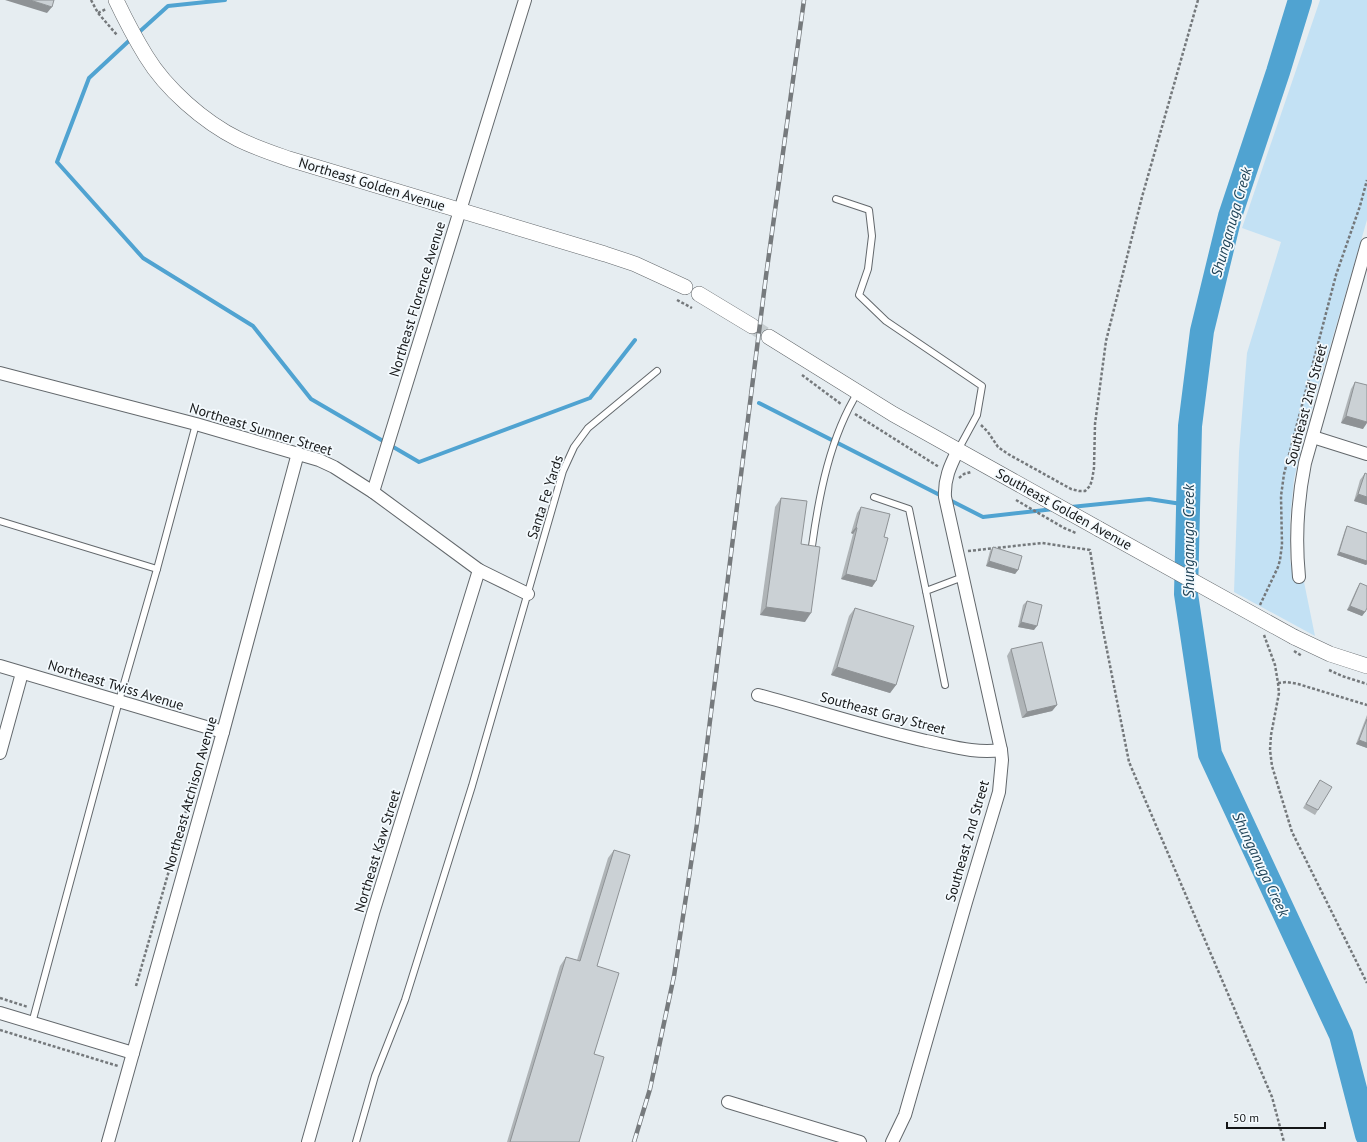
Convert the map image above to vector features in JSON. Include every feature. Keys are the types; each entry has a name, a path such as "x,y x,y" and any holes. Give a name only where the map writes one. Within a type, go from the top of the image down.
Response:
{"street":[{"name":"Northeast Florence Avenue","path":"373,492 525,0"},
{"name":"Northeast Golden Avenue","path":"112,4 124,32 169,85 194,110 238,139 289,158 620,259 657,273 685,287"},
{"name":"Southeast 2nd Street","path":"1299,578 1297,554 1297,514 1300,489 1312,437 1367,244"},
{"path":"699,294 752,326"},
{"name":"Southeast Golden Avenue","path":"769,337 894,414 1099,530 1294,637 1330,654 1367,666"},
{"name":"Northeast Sumner Street","path":"0,374 196,424 298,453 334,467 373,492 479,570 528,594"},
{"path":"1312,437 1367,454"},
{"name":"Southeast 2nd Street","path":"892,1142 904,1115 999,792 1002,760 1001,750 945,497 945,486 948,472 958,450"},
{"name":"Northeast Atchison Avenue","path":"108,1142 298,453"},
{"name":"Northeast Kaw Street","path":"308,1142 373,913 479,570"},
{"name":"Northeast Twiss Avenue","path":"0,666 222,732"},
{"path":"0,753 22,673"},
{"name":"Southeast Gray Street","path":"758,695 913,738 965,749 988,752 1001,750"},
{"path":"0,1013 133,1053"},
{"path":"728,1102 860,1142"}],"lane":[{"path":"836,198 869,210 872,236 868,269 859,295 886,321 982,386 977,415 958,450"},
{"name":"Santa Fe Yards","path":"356,1142 375,1076 405,1000 472,786 563,471 574,447 588,428 657,371"},
{"path":"812,546 817,510 834,446 848,408 858,392"},
{"path":"32,1023 196,424"},
{"path":"874,497 909,509 945,685"},
{"path":"0,521 157,569"},
{"path":"926,590 963,577"}],"path":[{"path":"91,0 98,13 124,32"},
{"path":"974,420 988,432 998,446 1008,454 1071,489 1085,491 1090,486 1094,468 1095,424 1106,341 1142,197 1198,0"},
{"path":"98,13 112,4"},
{"path":"672,298 698,310"},
{"path":"801,374 830,397 948,472 959,478 970,472 977,474"},
{"path":"1014,498 1064,528 1077,534"},
{"path":"958,554 973,550 1042,543 1090,550 1102,625 1128,762 1272,1097 1284,1142"},
{"path":"1278,683 1287,682 1298,684 1367,705"},
{"path":"136,986 188,804"},
{"path":"0,998 36,1009"},
{"path":"0,1030 128,1070"}],"shaded area":[{"path":"1320,0 1367,0 1367,220 1306,429 1294,479 1290,519 1290,560 1294,582 1304,582 1315,636 1234,592 1239,452 1247,353 1281,242 1242,228"}],"building":[{"path":"30,0 54,0 52,7"},
{"path":"1355,382 1367,385 1367,422 1346,416"},
{"path":"1365,473 1367,474 1367,497 1358,494"},
{"path":"781,498 807,501 801,544 820,547 811,613 766,607"},
{"path":"861,507 890,514 884,537 888,538 876,581 846,574"},
{"path":"1347,526 1367,533 1367,561 1339,552"},
{"path":"993,547 1022,556 1018,570 989,561"},
{"path":"1360,583 1367,586 1367,608 1365,612 1350,606"},
{"path":"1027,601 1042,605 1037,626 1021,622"},
{"path":"855,608 914,626 896,685 837,667"},
{"path":"1042,642 1057,705 1027,712 1011,649"},
{"path":"1367,719 1367,743 1359,740"},
{"path":"1320,780 1332,787 1318,810 1306,804"},
{"path":"614,850 630,855 597,966 619,973 594,1054 604,1057 579,1142 510,1142 566,957 580,961"}],"waterway":[{"path":"137,34 168,6 225,0"},
{"name":"Shunganuga Creek","path":"1300,0 1278,72 1230,216 1202,331 1190,426 1186,594 1210,754 1341,1035 1367,1135"},
{"path":"132,38 89,78 57,162 143,258 253,326 311,399 419,462 590,398 635,340"},
{"path":"759,403 983,517 1054,509"},
{"path":"1071,507 1149,499 1188,505"}],"tunnel":[{"path":"752,326 769,337"}],"railway":[{"path":"634,1142 650,1089 674,976 697,824 766,276 804,0"}]}
